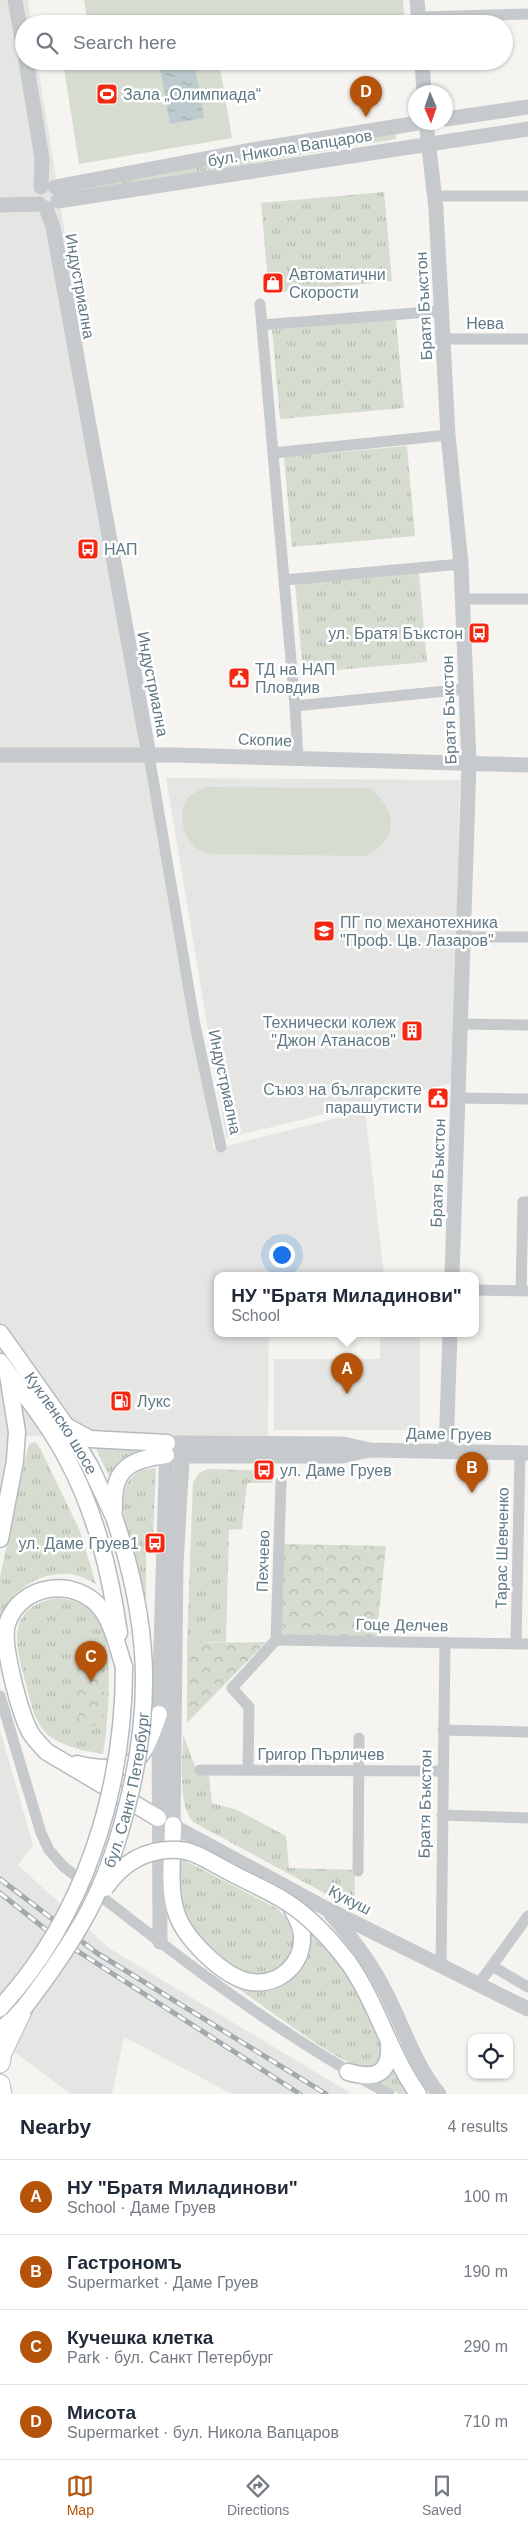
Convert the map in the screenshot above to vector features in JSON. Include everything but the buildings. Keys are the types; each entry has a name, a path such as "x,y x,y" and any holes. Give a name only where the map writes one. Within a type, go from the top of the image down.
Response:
{"main road":[{"name":"Кукленско шосе","path":"0,1333 66,1426 90,1466 114,1517"},
{"name":"Кукленско шосе","path":"3,1366 67,1458 95,1525"},
{"path":"0,1538 14,1469 17,1432 3,1366"},
{"path":"66,1426 90,1439 175,1450"},
{"path":"114,1517 114,1491 120,1474 134,1462 175,1450"},
{"name":"бул. Санкт Петербург","path":"0,2031 23,2009 50,1973 89,1910 120,1833 137,1765 145,1703 145,1663 140,1620 126,1553 114,1517"},
{"name":"бул. Санкт Петербург","path":"0,2008 35,1963 76,1894 105,1818 115,1778 123,1725 124,1667 110,1572 95,1525"},
{"path":"124,1667 104,1612 85,1595 72,1589 59,1588 36,1592 18,1606 7,1624 5,1638 7,1655 24,1718 30,1732 47,1752 165,1822 175,1911 185,1934 228,1972 250,1982 272,1980 288,1971 299,1953 302,1934 299,1922 289,1903"},
{"path":"47,1752 88,1767 102,1768 125,1765 142,1755 159,1714"},
{"path":"89,1910 115,1874 129,1862 145,1854 165,1850 181,1850 199,1856 289,1903 331,1940 348,1962 371,1999 389,2040 418,2094"},
{"path":"0,2063 5,2046 23,2009"},
{"path":"348,2072 366,2076 380,2072 389,2061 389,2040"},
{"path":"0,2084 2,2094"}],"street":[{"path":"15,0 18,15"},
{"path":"417,0 418,15"},
{"path":"512,15 528,14"},
{"name":"Индустриална","path":"27,70 53,227 149,756 195,1025 221,1146"},
{"path":"423,70 424,85"},
{"path":"453,118 528,107"},
{"name":"бул. Никола Вапцаров","path":"0,205 48,197 246,151 408,125"},
{"name":"бул. Никола Вапцаров","path":"48,197 528,129"},
{"name":"Братя Бъкстон","path":"426,130 434,196 448,435 461,564 469,763 452,1272"},
{"path":"434,196 528,196"},
{"path":"260,304 298,759"},
{"path":"262,326 442,311"},
{"name":"Нева","path":"443,339 528,339"},
{"path":"273,453 448,435"},
{"path":"284,580 461,564"},
{"path":"462,598 528,599"},
{"path":"295,706 466,689"},
{"name":"Скопие","path":"0,755 149,756 528,764"},
{"path":"463,937 528,938"},
{"path":"460,1024 528,1025"},
{"path":"458,1098 528,1099"},
{"path":"479,1290 524,1291 526,1202"},
{"path":"446,1451 450,1337"},
{"path":"165,1822 159,1714 175,1450"},
{"path":"160,1942 176,1564 175,1450"},
{"name":"Даме Груев","path":"175,1450 342,1456 370,1450 524,1453"},
{"name":"Тарас Шевченко","path":"516,1643 524,1453"},
{"name":"Пехчево","path":"276,1640 281,1482"},
{"path":"248,1770 249,1707 232,1688 276,1640"},
{"name":"Гоце Делчев","path":"276,1640 528,1644"},
{"name":"Братя Бъкстон","path":"441,1966 445,1642"},
{"path":"0,1696 35,1816 49,1850 63,1866 225,1992 348,2072 389,2094"},
{"path":"444,1730 528,1732"},
{"path":"358,1871 359,1738"},
{"name":"Григор Пърличев","path":"200,1770 443,1771"},
{"path":"442,1816 528,1818"},
{"name":"Кукуш","path":"165,1822 325,1908 528,2009"},
{"path":"325,1908 344,1929 375,1973 422,2070 440,2094"},
{"path":"478,1985 528,1916"},
{"path":"492,1966 528,1987"}],"shaded area":[{"path":"0,0 28,0 30,15 15,15 15,70 38,70 214,1149 365,1111 384,1272 214,1272 214,1337 269,1337 268,1438 15,1436 0,1504"},
{"name":"ПГ по механотехника \"Проф. Цв. Лазаров\"","path":"166,778 460,780 452,1083 226,1138"},
{"path":"380,1337 420,1337 420,1430 274,1430 274,1359 380,1359"},
{"path":"0,1730 33,1845 18,1865 109,1948 352,2094 232,2094 124,2037 112,2094 71,2094 0,2041"}],"green space":[{"path":"84,0 403,0 404,15 86,15"},
{"path":"64,70 221,70 232,138 79,164"},
{"path":"395,132 396,139 90,190 89,183"},
{"path":"384,192 392,281 269,293 261,203"},
{"path":"396,319 404,408 280,419 272,330"},
{"path":"407,446 415,536 292,547 284,457"},
{"path":"419,572 427,662 303,673 295,583"},
{"path":"207,787 370,788 386,806 391,824 385,841 367,856 211,854 191,844 185,832 182,818 182,811 187,799 194,793"},
{"path":"35,1442 40,1448 80,1531 96,1584 70,1574 58,1574 37,1579 20,1590 12,1598 0,1616 0,1577 29,1444"},
{"path":"95,1447 153,1448 120,1463 109,1476"},
{"path":"156,1468 153,1535 146,1541 146,1599 131,1552 124,1516 123,1499 127,1485 135,1474"},
{"path":"208,1469 271,1471 272,1483 247,1483 242,1529 229,1530 226,1642 187,1643 193,1482 199,1473"},
{"path":"280,1544 386,1546 376,1641 276,1640"},
{"path":"57,1598 83,1604 95,1614 102,1625 106,1641 109,1681 103,1754 73,1747 51,1738 38,1722 31,1704 19,1655 18,1630 21,1619 29,1610 40,1603"},
{"path":"106,1637 103,1725 79,1726 77,1640"},
{"path":"266,1642 187,1723 187,1643"},
{"path":"183,1734 198,1774 209,1775 212,1803 237,1810 286,1836 289,1868 355,1870 354,1909 193,1822 188,1814 183,1793"},
{"path":"180,1858 281,1912 291,1926 295,1941 291,1954 282,1966 270,1974 253,1974 230,1964 199,1937 187,1918 182,1904"},
{"path":"311,1933 336,1958 356,1987 364,2003 385,2051 375,2068 368,2069 356,2066 340,2058 300,2033 233,1985 252,1991 265,1991 277,1989 287,1984 302,1967 307,1957"},
{"path":"393,2069 410,2094 399,2094 378,2082"}],"water":[{"path":"161,70 196,70 204,118 170,124"}],"railway":[{"path":"0,1879 97,1953 326,2094"},
{"path":"0,1893 54,1936 300,2094"}],"place":[{"name":"Зала „Олимпиада“","path":"107,94"},
{"name":"Мисота","path":"366,117"},
{"name":"Автоматични Скорости","path":"273,283"},
{"name":"НАП","path":"88,549"},
{"name":"ул. Братя Бъкстон","path":"479,633"},
{"name":"ТД на НАП Пловдив","path":"239,678"},
{"name":"ПГ по механотехника \"Проф. Цв. Лазаров\"","path":"324,931"},
{"name":"Технически колеж \"Джон Атанасов\"","path":"412,1031"},
{"name":"Съюз на българските парашутисти","path":"438,1098"},
{"name":"НУ \"Братя Миладинови\"","path":"347,1394"},
{"name":"Лукс","path":"121,1401"},
{"name":"ул. Даме Груев","path":"264,1470"},
{"name":"Гастрономъ","path":"472,1493"},
{"name":"ул. Даме Груев1","path":"155,1543"},
{"name":"Кучешка клетка","path":"91,1682"}]}
